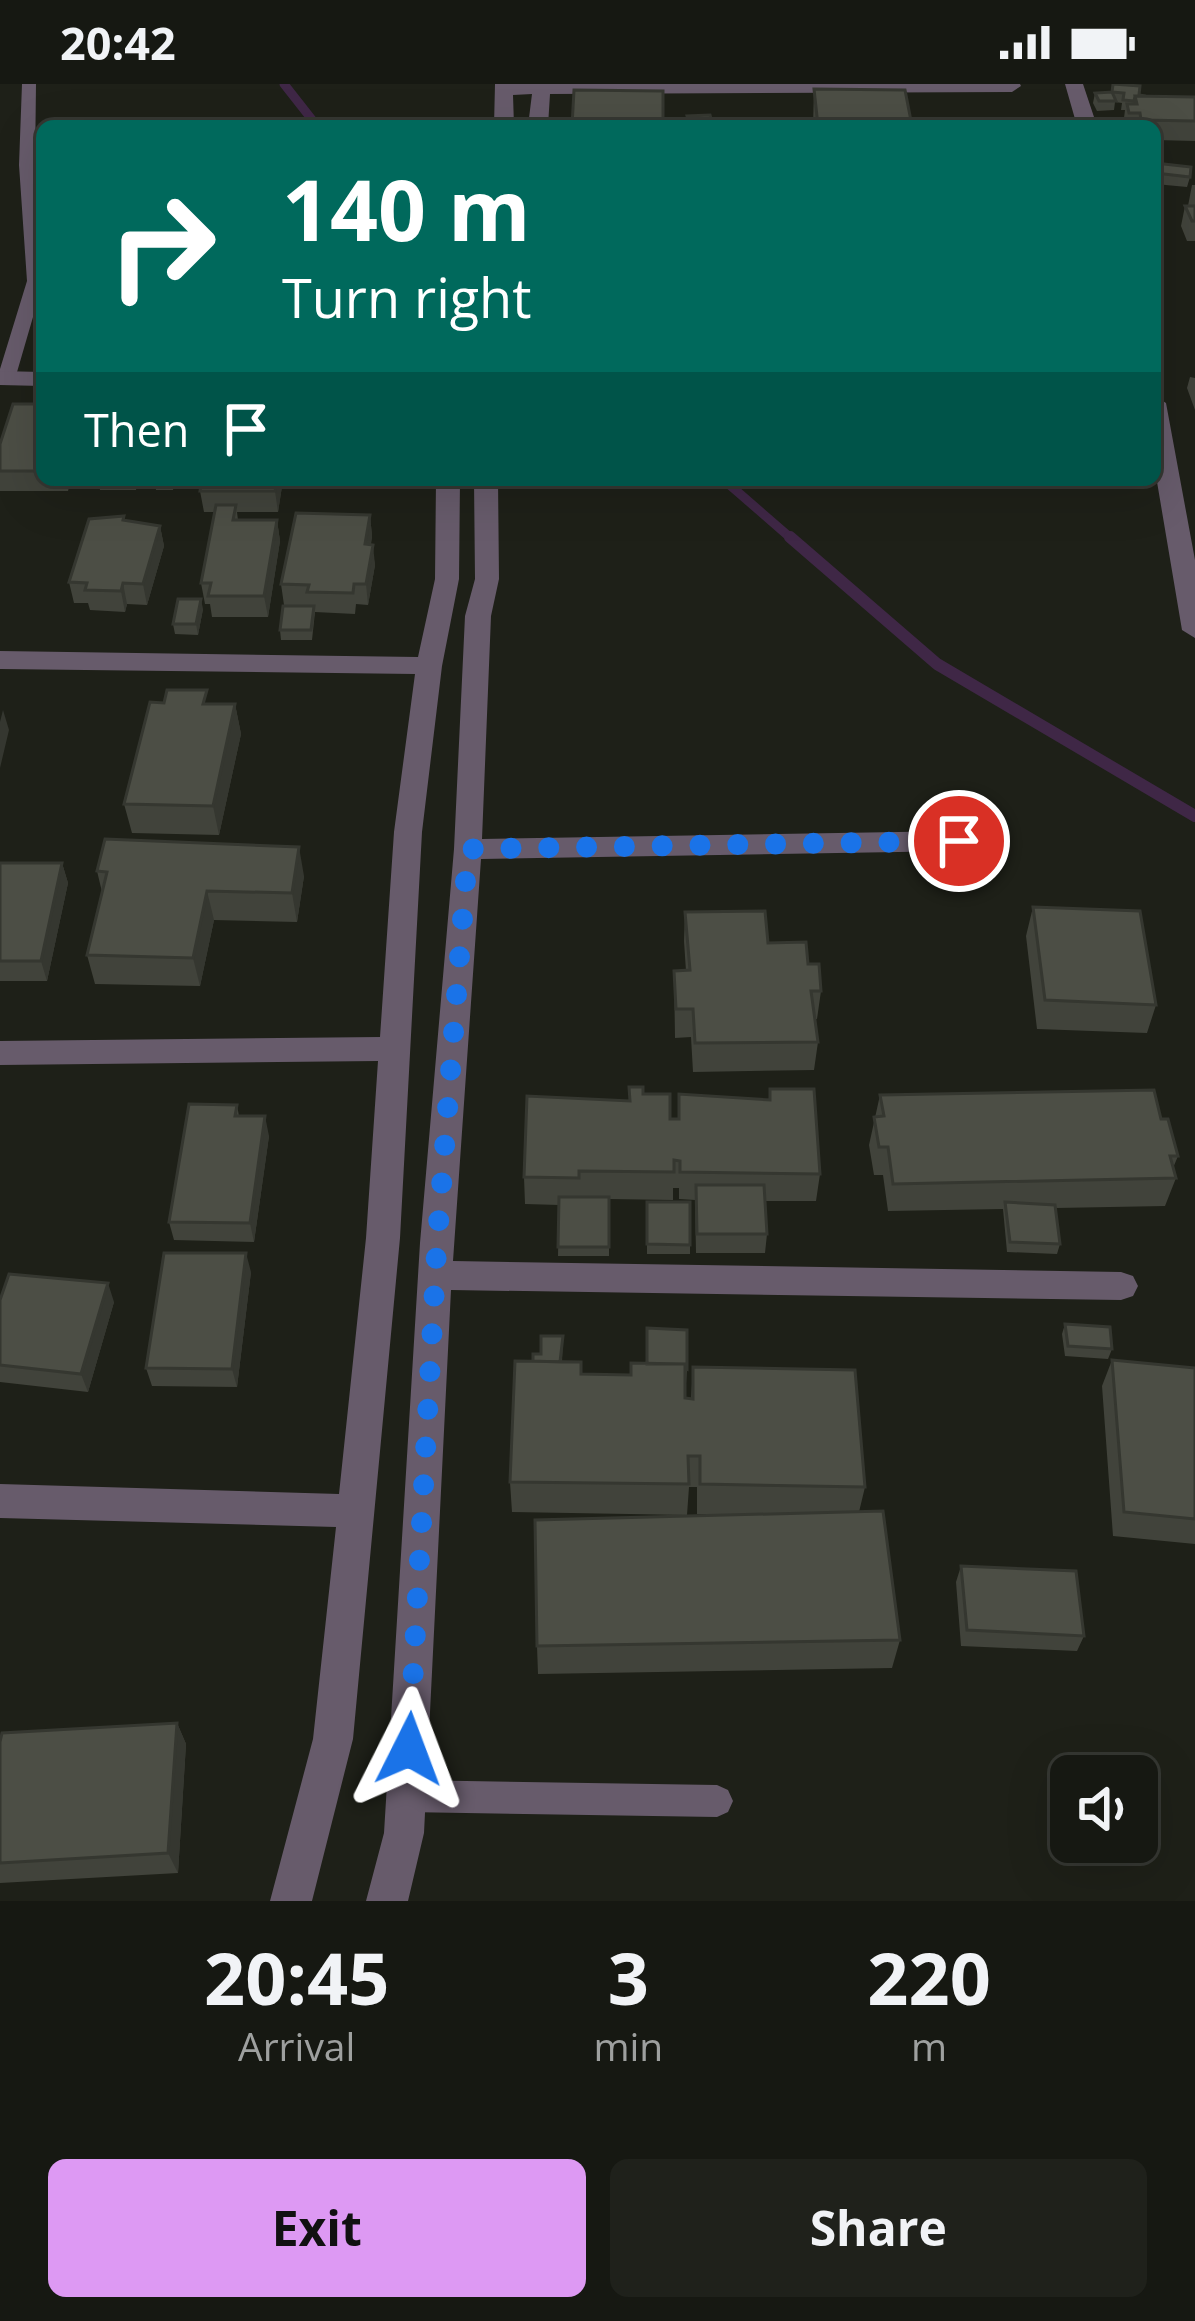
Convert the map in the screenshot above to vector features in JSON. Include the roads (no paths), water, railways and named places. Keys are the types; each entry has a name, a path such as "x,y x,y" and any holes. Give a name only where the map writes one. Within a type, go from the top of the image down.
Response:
{"street":[{"path":"1073,84 1085,120"},
{"path":"504,120 504,86 1012,86"},
{"path":"539,120 542,86"},
{"path":"3,379 36,380"},
{"path":"1161,437 1195,630"},
{"path":"291,1901 333,1739 383,1238 408,832 429,666 447,579 448,486"},
{"path":"387,1901 404,1833 435,1275 468,849 478,616 487,579 486,486"},
{"path":"0,660 429,666"},
{"path":"468,849 959,841"},
{"path":"0,1053 395,1049"},
{"path":"435,1275 1121,1286"},
{"path":"0,1501 356,1511"}],"lane":[{"path":"3,379 34,281 27,165 29,84"},
{"path":"406,1796 716,1801"}],"waterway":[{"path":"284,84 312,120"},
{"path":"731,486 793,540"},
{"path":"790,537 937,664 1195,816"}]}
